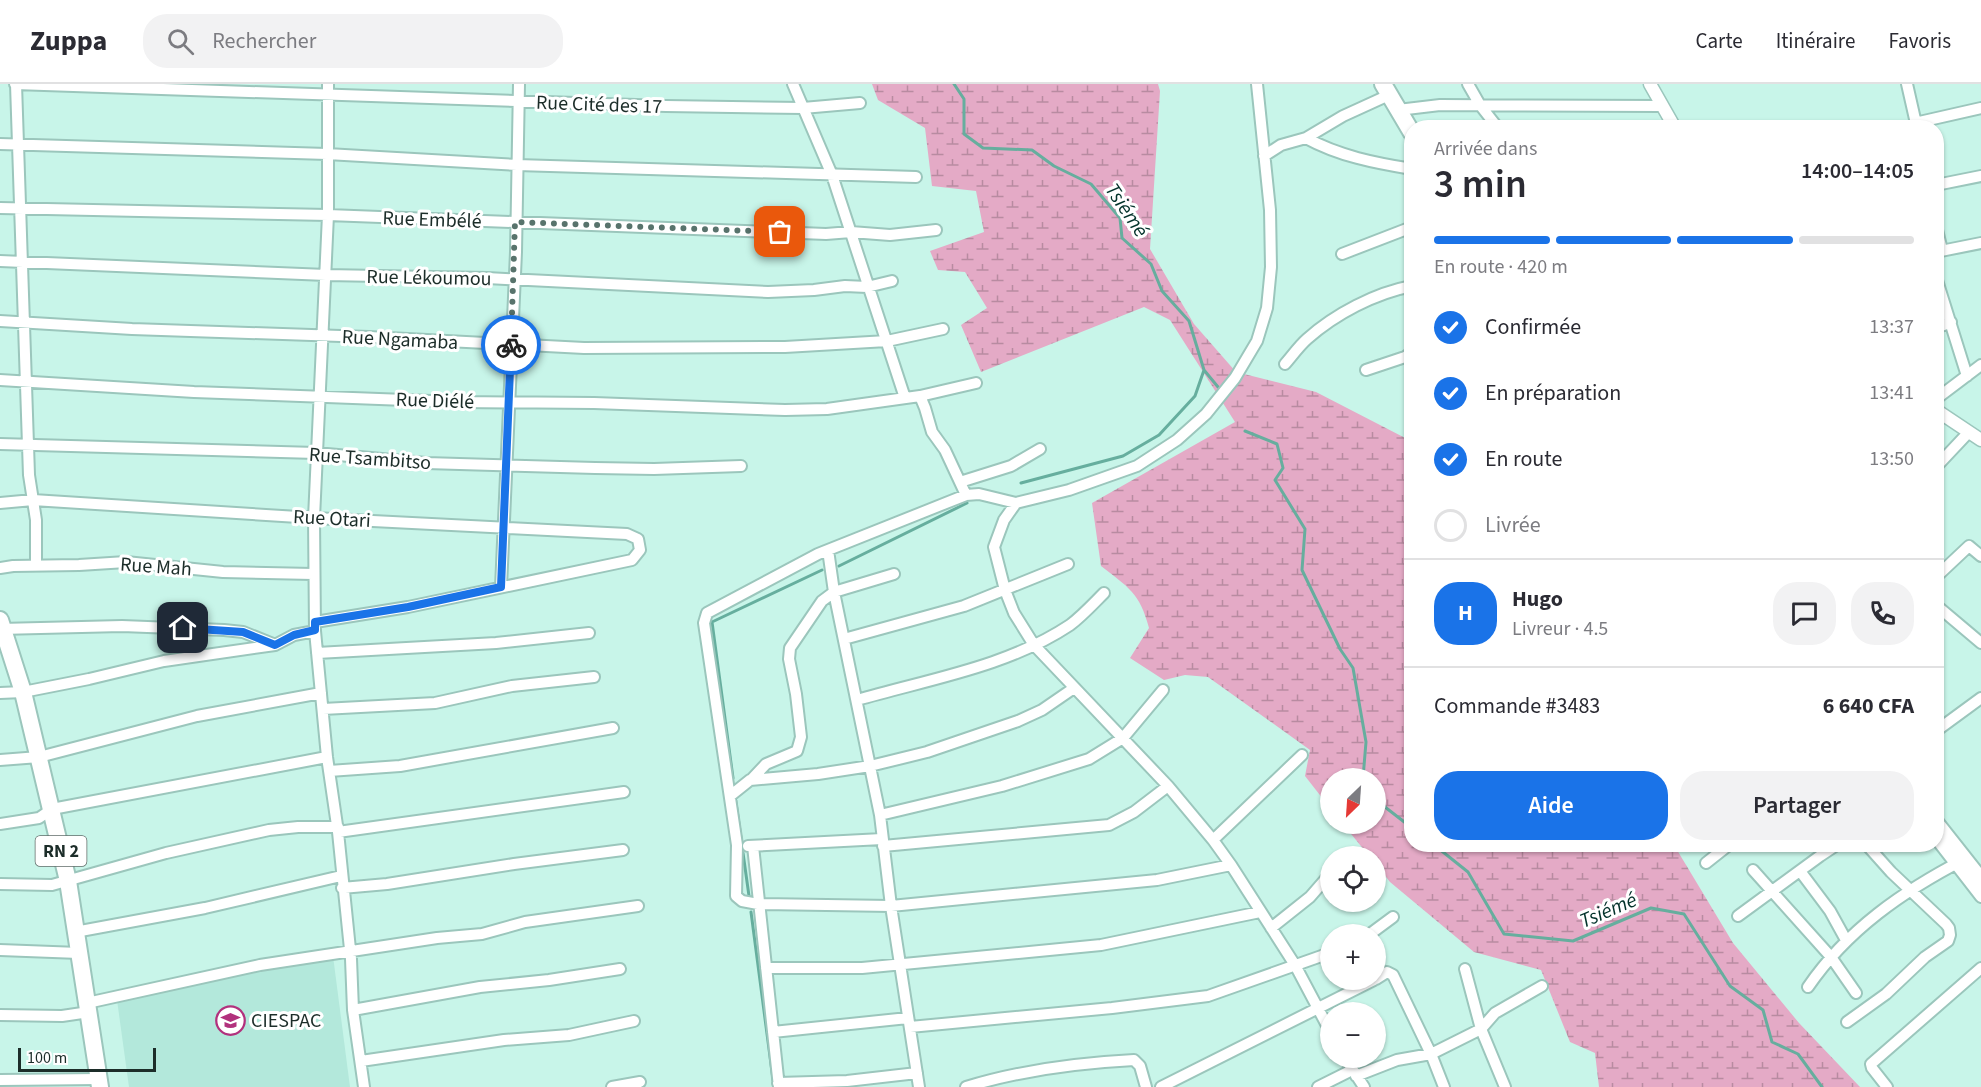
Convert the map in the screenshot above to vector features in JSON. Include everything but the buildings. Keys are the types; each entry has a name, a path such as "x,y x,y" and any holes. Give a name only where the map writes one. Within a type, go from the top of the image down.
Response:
{"main road":[{"path":"1386,89 1404,120"},
{"name":"RN 2","path":"1,626 23,692 68,881 100,1083"},
{"path":"1944,837 1960,862 1981,881"}],"street":[{"name":"Rue Cité des 17","path":"16,84 328,89 519,101 666,106 803,108 860,104"},
{"path":"16,84 28,381 28,445 36,520 36,565"},
{"path":"0,693 23,692 164,661 275,645 315,626 501,587 514,280 519,84"},
{"path":"793,84 832,175 905,398"},
{"path":"1231,865 1157,879 891,906 758,904 742,901 736,896 737,845 704,618 711,609 828,550 966,495 979,494 1017,503 1069,490 1137,466 1177,440 1198,420 1236,378 1257,341 1267,308 1271,237 1257,84"},
{"path":"1468,84 1492,120"},
{"path":"1650,84 1670,120"},
{"path":"1907,84 1915,120"},
{"path":"328,89 328,215 316,453 313,573 317,653 327,757 338,830 350,951 353,1010 364,1087"},
{"path":"1264,156 1281,145 1306,138 1386,89"},
{"path":"1398,110 1440,105 1662,106"},
{"path":"1935,120 1981,108"},
{"path":"1306,138 1346,155 1404,169"},
{"path":"0,144 327,154 517,165 916,177"},
{"path":"1944,183 1981,176"},
{"name":"Rue Embélé","path":"0,208 328,215 890,235 936,230"},
{"path":"1342,254 1404,230"},
{"path":"1944,250 1980,244"},
{"name":"Rue Lékoumou","path":"0,261 768,292 845,286 867,287 892,281"},
{"path":"1285,364 1307,339 1335,318 1389,292 1404,288"},
{"path":"1944,301 1967,376"},
{"name":"Rue Ngamaba","path":"0,321 132,329 323,335 584,348 785,347 887,341 943,329"},
{"path":"1944,325 1951,322"},
{"path":"1366,369 1404,358"},
{"path":"1944,393 1981,366"},
{"name":"Rue Diélé","path":"0,380 320,397 786,410 827,409 920,396 976,383"},
{"path":"920,396 932,432 945,450 966,495"},
{"path":"1944,416 1981,440"},
{"path":"1944,458 1968,433"},
{"name":"Rue Tsambitso","path":"0,444 316,453 426,463 654,469 741,465"},
{"path":"960,482 1011,466 1040,449"},
{"name":"Rue Otari","path":"0,503 33,500 314,518 627,534 638,539 640,545 640,550 632,560 501,587"},
{"path":"1017,503 1004,520 994,547 1005,590 1014,613 1034,645 1168,786 1213,840 1295,965 1320,1013"},
{"path":"1944,569 1969,546 1981,556"},
{"path":"828,550 834,592 880,816 891,906 919,1087"},
{"name":"Rue Mah","path":"0,568 126,562 223,573 313,573"},
{"path":"844,639 964,606 1068,564"},
{"path":"730,796 751,780 766,764 797,751 801,737 789,660 790,648 822,601 834,592 894,574"},
{"path":"857,700 986,665 1034,645 1071,624 1104,593"},
{"path":"1944,612 1981,643"},
{"path":"1,626 122,626 224,630 243,632 275,645"},
{"path":"317,653 496,643 589,633"},
{"path":"323,709 435,703 512,686 594,677"},
{"path":"751,780 818,774 870,766 927,752 1000,728 1042,710 1074,688"},
{"path":"880,816 1002,786 1078,764 1101,753 1123,738 1163,690"},
{"path":"0,760 39,757 197,716 321,693"},
{"path":"1944,725 1981,698"},
{"path":"329,771 400,766 613,728"},
{"path":"1213,840 1302,754"},
{"path":"0,824 39,818 52,809 327,757"},
{"path":"737,845 883,842 1110,825 1134,812 1168,786"},
{"path":"0,884 52,885 166,853 269,830 298,827 338,830 624,792"},
{"path":"753,846 779,1085 847,1081 917,1073"},
{"path":"1944,847 1960,862 1981,897"},
{"path":"342,888 387,884 623,850"},
{"path":"1706,863 1720,852"},
{"path":"1738,916 1826,852"},
{"path":"1847,1022 1886,994 1925,957 1948,940 1950,935 1949,928 1874,852"},
{"path":"1808,987 1831,957 1863,924 1911,891 1960,862"},
{"path":"1753,870 1831,957 1856,993"},
{"path":"1800,871 1830,911 1846,940"},
{"path":"75,933 205,908 341,876"},
{"path":"1270,928 1310,897 1320,886"},
{"path":"0,1015 62,1016 260,965 482,934 525,922 638,906"},
{"path":"766,968 862,968 1101,945 1260,912"},
{"path":"1384,924 1393,917"},
{"path":"0,950 79,953"},
{"path":"773,1032 1112,1008 1208,996 1320,956"},
{"path":"1887,1087 1871,1064 1981,968"},
{"path":"353,1010 480,987 549,980 620,969"},
{"path":"1465,969 1481,1029 1505,1087"},
{"path":"1386,973 1393,975 1431,1054 1444,1087"},
{"path":"1318,1087 1397,1060 1431,1054 1481,1029 1495,1013 1542,986"},
{"path":"1161,1087 1354,990"},
{"path":"361,1060 504,1040 569,1035 634,1021"},
{"path":"966,1087 1035,1069 1134,1060 1140,1066 1146,1087"},
{"path":"1351,1068 1364,1087"},
{"path":"0,1080 100,1083"},
{"path":"612,1087 640,1082"}],"shaded area":[{"name":"CIESPAC","path":"333,956 350,1087 129,1087 117,1000"}],"green space":[{"path":"872,84 1158,84 1160,91 1150,249 1194,324 1236,372 1316,392 1404,437 1404,852 1678,852 1733,943 1799,1023 1860,1087 1599,1087 1595,1053 1570,1042 1541,970 1474,952 1390,882 1386,877 1386,846 1361,846 1351,834 1386,834 1386,768 1320,768 1320,795 1305,776 1310,750 1208,677 1185,675 1164,680 1130,658 1149,628 1142,606 1132,592 1101,566 1092,503 1235,422 1170,320 1144,307 981,372 961,325 987,308 965,272 938,270 930,251 984,232 976,191 932,186 925,128 878,100"}],"waterway":[{"name":"Tsiémé","path":"954,84 964,99 964,134 983,148 1032,150 1054,166 1091,184 1120,218 1122,238 1151,264 1162,291 1189,321 1204,370 1218,387"},
{"path":"1021,483 1123,456 1159,435 1195,396 1204,370"},
{"name":"Tsiémé","path":"1245,431 1277,444 1283,468 1275,480 1305,529 1302,570 1340,649 1353,668 1366,742 1364,768"},
{"path":"839,566 967,503"},
{"path":"733,778 712,622 822,570"},
{"path":"735,796 741,838"},
{"name":"Tsiémé","path":"1386,808 1404,822"},
{"name":"Tsiémé","path":"1443,852 1468,872 1504,934 1573,941 1651,908 1684,914 1730,986 1763,1010 1772,1042 1798,1054 1822,1087"},
{"path":"743,853 749,896"},
{"path":"751,912 774,1087"}],"way so far":[{"path":"511,345 516,252 515,222 780,232"}],"place":[{"name":"CIESPAC","path":"230,1020"}],"route":[{"path":"183,628 243,632 275,645 294,635 315,630 315,622 408,607 501,587 511,345"}]}
